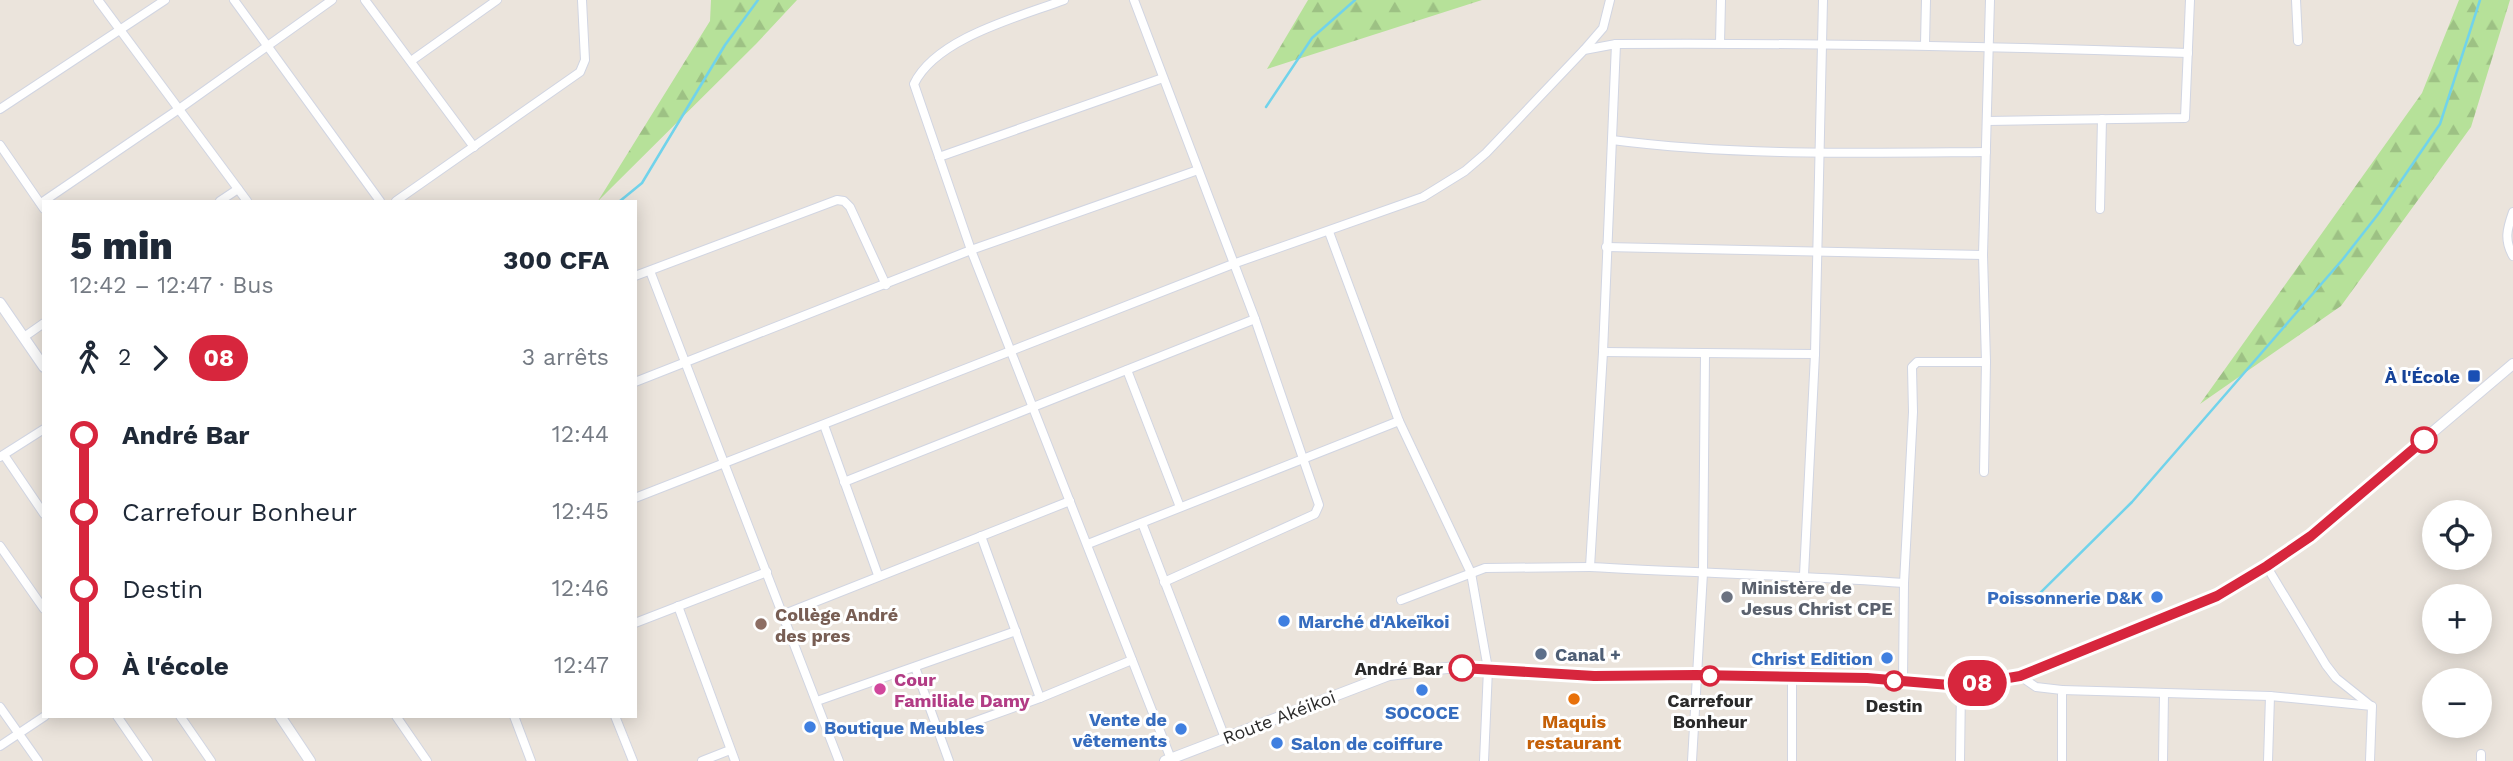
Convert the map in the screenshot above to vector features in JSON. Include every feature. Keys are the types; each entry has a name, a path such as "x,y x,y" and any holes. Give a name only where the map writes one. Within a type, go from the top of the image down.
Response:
{"street":[{"path":"98,0 246,200"},
{"path":"0,109 164,0"},
{"path":"234,0 379,200"},
{"path":"49,200 332,0"},
{"path":"365,0 474,146"},
{"path":"411,61 496,0"},
{"path":"397,200 584,66 582,0"},
{"path":"1064,0 962,39 918,76 914,84 971,250 1088,544 1168,760"},
{"path":"1134,0 1255,318 1319,505 1315,514 1164,582"},
{"path":"637,497 1233,264 1423,197 1465,171 1486,153 1603,27 1611,0"},
{"path":"1720,43 1721,0"},
{"path":"1804,575 1815,354 1823,0"},
{"path":"1925,44 1926,0"},
{"path":"1984,472 1986,362 1983,256 1990,0"},
{"path":"1987,121 2185,118 2190,0"},
{"path":"2296,0 2298,41"},
{"path":"1584,50 1616,44 1822,43 1989,45 2188,53"},
{"path":"1590,567 1603,352 1616,44"},
{"path":"939,157 1163,78"},
{"path":"2100,209 2102,119"},
{"path":"1612,141 1677,148 1819,153 1986,152"},
{"path":"0,145 42,203"},
{"path":"637,381 971,250 1198,170"},
{"path":"222,200 238,189"},
{"path":"637,275 837,200 844,201 850,207 886,285"},
{"path":"2513,212 2506,231 2508,247 2513,256"},
{"path":"1329,232 1399,421 1471,573 1488,669 1484,761"},
{"path":"1606,247 1983,256"},
{"path":"650,271 839,761"},
{"path":"0,303 42,364"},
{"path":"844,482 1255,318"},
{"path":"24,337 42,324"},
{"path":"1603,352 1815,354"},
{"path":"1692,761 1703,573 1705,354"},
{"path":"1903,681 1904,583 1913,412 1912,367 1917,362 1986,362"},
{"name":"Route Akéikoi","path":"1168,760 1389,675 1455,667 1594,676 1867,678 1961,686 2020,676 2217,596 2267,566 2311,536 2513,363"},
{"path":"1127,370 1180,507"},
{"path":"1088,544 1399,421"},
{"path":"824,425 878,575"},
{"path":"42,430 2,456 42,511"},
{"path":"782,615 1070,501"},
{"path":"1142,523 1225,738"},
{"path":"981,536 1040,698"},
{"path":"0,546 42,606"},
{"path":"2267,566 2331,671 2372,706"},
{"path":"1401,600 1485,568 1590,567 1804,575 1904,583"},
{"path":"637,622 767,572"},
{"path":"678,606 735,761"},
{"path":"817,701 1016,631"},
{"path":"940,734 1040,698 1132,660"},
{"path":"915,667 949,761"},
{"path":"2020,676 2036,687 2063,690 2270,696 2372,706"},
{"path":"1792,679 1792,761"},
{"path":"1961,686 1961,761"},
{"path":"2062,761 2063,690"},
{"path":"2163,761 2164,693"},
{"path":"2268,761 2270,696"},
{"path":"2370,761 2372,706"},
{"path":"0,707 38,761"},
{"path":"0,746 42,718"},
{"path":"118,718 148,761"},
{"path":"181,718 211,761"},
{"path":"281,718 310,761"},
{"path":"397,718 428,761"},
{"path":"515,718 530,761"},
{"path":"616,718 633,761"},
{"path":"702,761 730,750"}],"green space":[{"path":"711,0 797,0 599,200 710,21"},
{"path":"1308,0 1482,0 1267,69"},
{"path":"2459,0 2510,0 2471,127 2341,306 2200,404 2422,93"}],"waterway":[{"path":"621,200 642,183 725,45 758,0"},
{"path":"1266,107 1312,38 1355,0"},
{"path":"2029,604 2132,502 2343,259 2379,213 2440,124 2480,0"}],"bus line":[{"name":"08","path":"1462,668 1594,676 1867,678 1961,686 2020,676 2217,596 2311,536 2424,440"}],"place":[{"name":"À l'École","path":"2474,376"},
{"name":"Ministère de Jesus Christ CPE","path":"1727,597"},
{"name":"Poissonnerie D&K","path":"2157,597"},
{"name":"Marché d'Akeïkoi","path":"1284,621"},
{"name":"Collège André des pres","path":"761,624"},
{"name":"Canal +","path":"1541,654"},
{"name":"Christ Edition","path":"1887,658"},
{"name":"André Bar","path":"1462,668"},
{"name":"Carrefour Bonheur","path":"1710,676"},
{"name":"Destin","path":"1894,681"},
{"name":"Cour Familiale Damy","path":"880,689"},
{"name":"SOCOCE","path":"1422,690"},
{"name":"Maquis restaurant","path":"1574,699"},
{"name":"Boutique Meubles","path":"810,727"},
{"name":"Vente de vêtements","path":"1181,729"},
{"name":"Salon de coiffure","path":"1277,743"}]}
